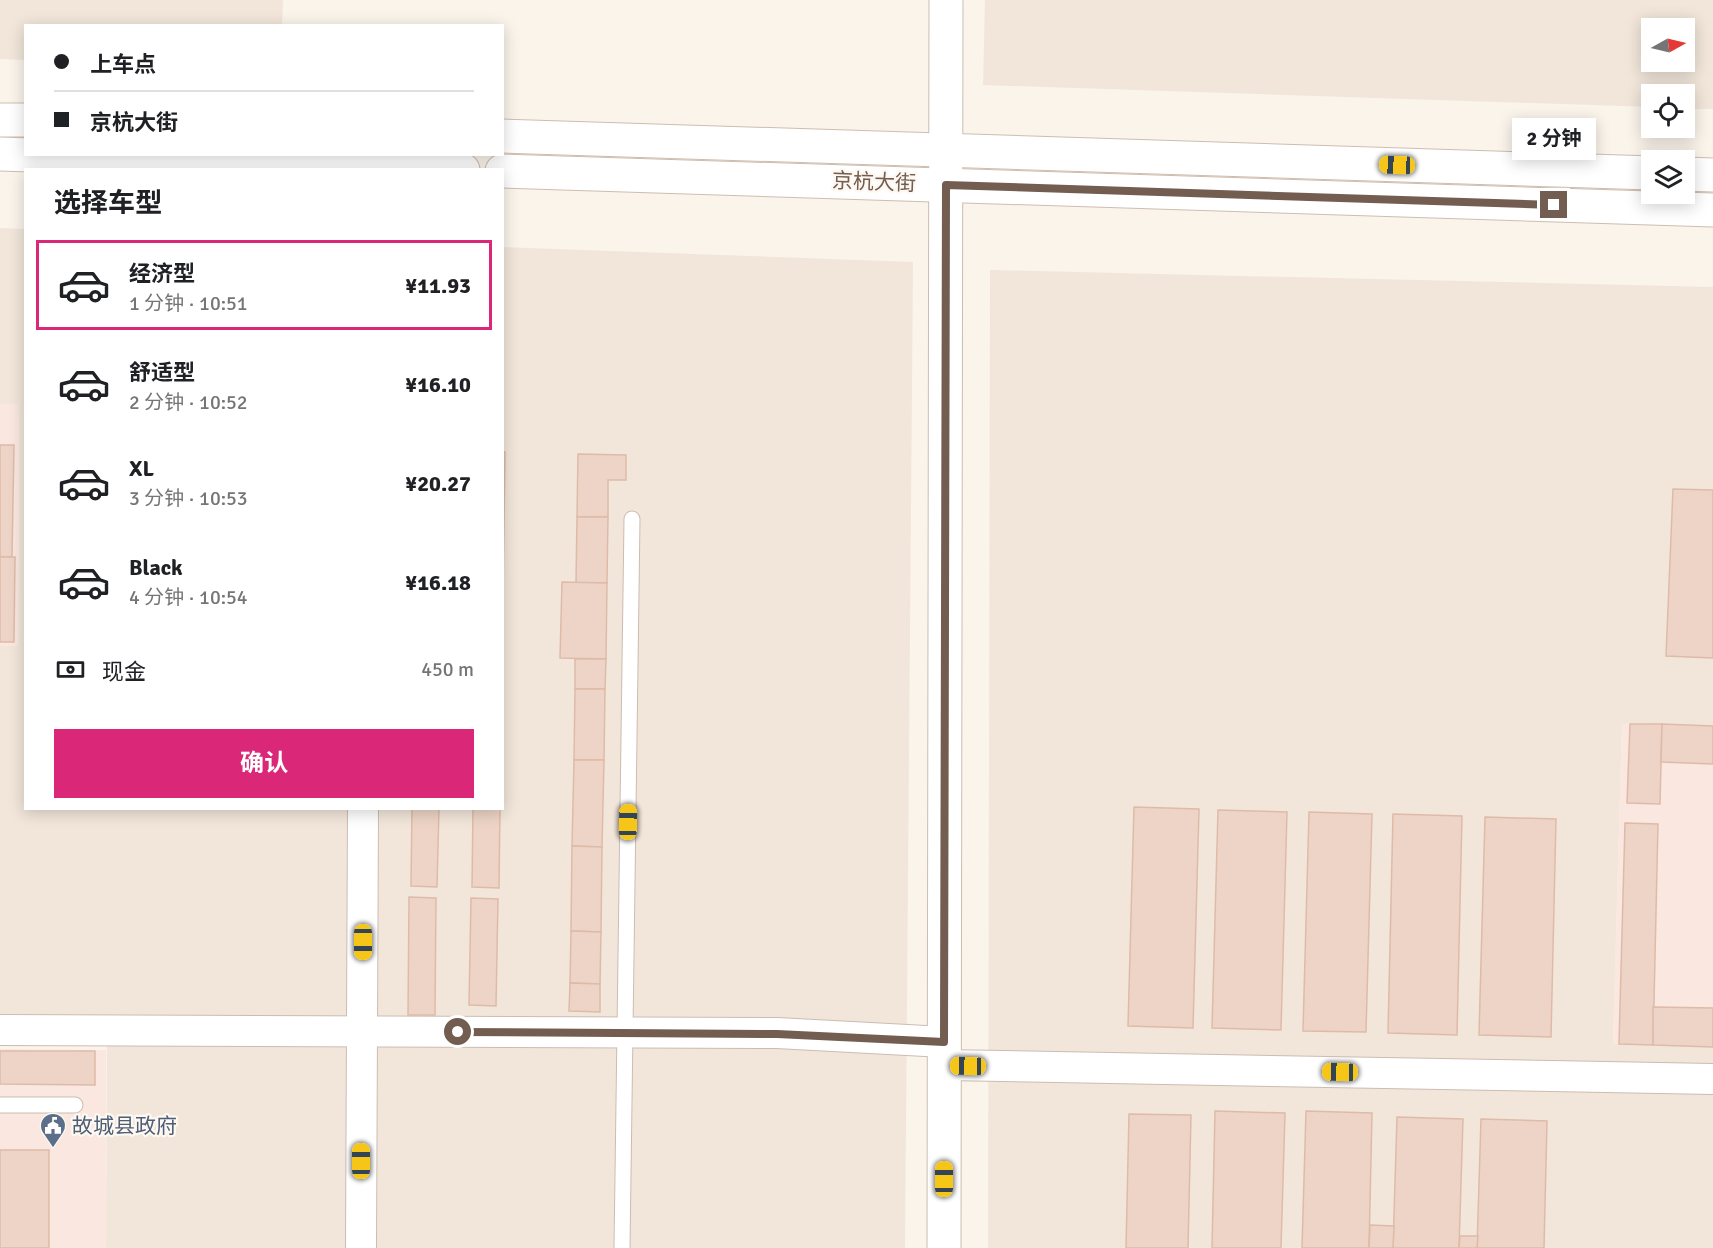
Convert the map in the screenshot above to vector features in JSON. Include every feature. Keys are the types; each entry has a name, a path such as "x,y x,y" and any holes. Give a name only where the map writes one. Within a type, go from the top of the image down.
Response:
{"main road":[{"path":"944,1248 946,0"},
{"path":"0,120 24,120"},
{"name":"京杭大街","path":"504,136 1641,173"},
{"path":"0,154 24,155"},
{"path":"52,156 367,168"},
{"name":"京杭大街","path":"504,171 1713,210"},
{"path":"1695,175 1713,176"}],"street":[{"path":"361,1248 363,810"},
{"path":"0,1030 777,1034 944,1053 1713,1079"}],"lane":[{"path":"622,1248 632,519"},
{"path":"0,1106 75,1105"}],"shaded area":[{"path":"0,0 283,0 282,24 24,24 24,60 0,59"},
{"path":"985,0 1713,0 1713,109 1695,109 1695,84 1641,84 1641,107 983,85"},
{"path":"0,228 24,229 24,810 504,810 504,247 913,262 905,1248 106,1248 107,1018 0,1020 0,646 18,646 19,404 0,404"},
{"path":"990,270 1713,287 1713,726 1622,723 1613,1044 1713,1047 1713,1248 988,1248"},
{"path":"0,404 19,404 18,646 0,646"},
{"path":"1622,723 1713,726 1713,1047 1613,1044"},
{"name":"故城县政府","path":"0,1049 106,1050 106,1248 0,1248"}],"building":[{"path":"0,445 14,445 12,557 0,557"},
{"path":"504,452 505,452 504,521"},
{"path":"578,454 626,455 626,480 608,480 608,517 577,517"},
{"path":"1673,489 1713,490 1713,658 1666,656"},
{"path":"577,517 608,517 607,583 576,583"},
{"path":"0,557 15,557 14,642 0,642"},
{"path":"562,582 607,583 606,659 560,658"},
{"path":"575,659 606,659 605,689 575,689"},
{"path":"575,689 605,689 604,760 574,760"},
{"path":"1630,724 1662,724 1660,804 1627,803"},
{"path":"1662,724 1713,726 1713,764 1661,762"},
{"path":"574,760 604,760 602,847 572,846"},
{"path":"1134,807 1199,809 1193,1028 1128,1026"},
{"path":"412,810 439,810 437,887 411,886"},
{"path":"473,810 500,810 499,888 472,887"},
{"path":"1218,810 1287,812 1281,1030 1212,1028"},
{"path":"1309,812 1372,814 1366,1032 1303,1031"},
{"path":"1393,814 1462,816 1457,1035 1388,1033"},
{"path":"1485,817 1556,819 1551,1037 1479,1035"},
{"path":"1625,823 1658,824 1653,1045 1619,1044"},
{"path":"572,846 602,847 601,932 571,931"},
{"path":"409,897 436,898 435,1015 408,1015"},
{"path":"471,898 498,899 496,1006 469,1005"},
{"path":"571,931 601,932 600,984 570,983"},
{"path":"570,983 600,984 600,1012 569,1011"},
{"path":"1653,1007 1713,1008 1713,1047 1653,1045"},
{"path":"0,1051 95,1051 95,1085 0,1084"},
{"path":"1215,1111 1285,1113 1281,1248 1212,1248"},
{"path":"1306,1111 1372,1113 1369,1248 1302,1248"},
{"path":"1129,1114 1191,1115 1188,1248 1126,1248"},
{"path":"1397,1117 1463,1119 1459,1248 1393,1248"},
{"path":"1481,1119 1547,1121 1544,1248 1477,1248"},
{"path":"0,1150 49,1150 49,1248 0,1248"},
{"path":"1370,1225 1394,1226 1393,1248 1369,1248"},
{"path":"1460,1236 1478,1236 1477,1248 1459,1248"}],"place":[{"name":"故城县政府","path":"53,1149"}],"route":[{"path":"458,1032 777,1034 944,1042 946,185 1554,205"}]}
